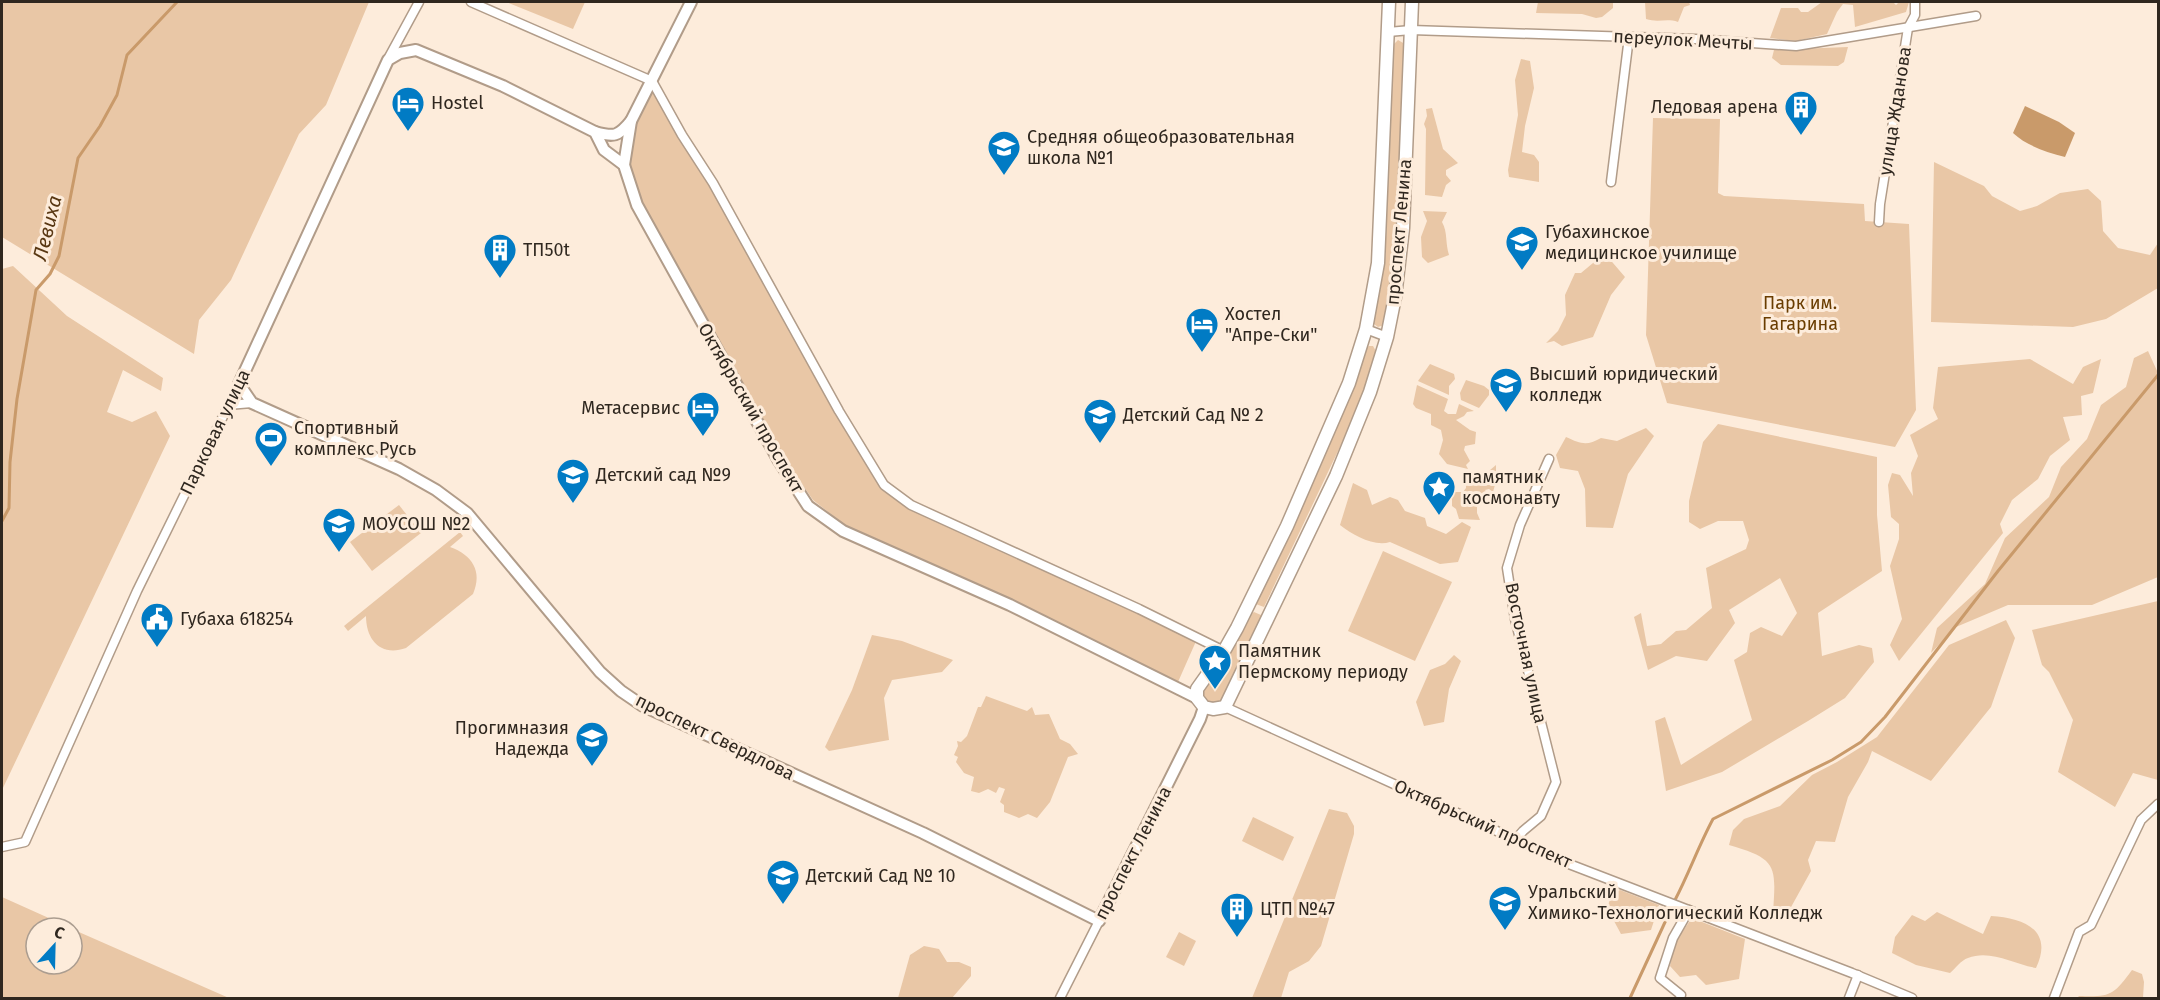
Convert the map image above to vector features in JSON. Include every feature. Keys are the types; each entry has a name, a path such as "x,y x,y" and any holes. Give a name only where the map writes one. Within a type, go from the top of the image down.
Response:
{"main road":[{"name":"проспект Ленина","path":"1201,703 1197,689 1224,651 1248,608 1315,465 1349,383 1366,329 1378,263 1389,2"},
{"name":"проспект Ленина","path":"1225,707 1336,476 1370,392 1387,337 1395,297 1403,228 1412,2"},
{"path":"1248,608 1259,609 1268,617"},
{"path":"1201,703 1213,709 1225,707"}],"street":[{"name":"Парковая улица","path":"2,848 25,842 137,591 239,384 388,60 419,2"},
{"path":"471,2 652,81 713,183 839,411 884,485 911,505 1139,609 1224,651"},
{"path":"388,60 400,53 416,50 502,86 595,132 611,137 623,132 631,121 691,2"},
{"name":"улица Жданова","path":"1879,222 1908,28 1915,15 1915,2"},
{"name":"переулок Мечты","path":"1388,32 1411,30 1695,39 1796,46 1976,16"},
{"path":"1611,182 1629,37"},
{"path":"595,132 604,150 624,165 631,121"},
{"name":"Октябрьский проспект","path":"624,165 637,205 772,449 808,506 843,531 1010,606 1180,688 1201,703"},
{"path":"1366,329 1387,337"},
{"path":"228,405 252,403 239,384"},
{"name":"проспект Свердлова","path":"252,403 399,469 436,490 467,513 600,672 621,691 643,706 917,830 1099,921"},
{"name":"Восточная улица","path":"1516,840 1541,816 1556,782 1515,619 1507,568 1520,525 1549,459"},
{"name":"проспект Ленина","path":"1060,999 1200,719 1201,703"},
{"name":"Октябрьский проспект","path":"1225,707 1569,864 1858,975 1912,999"},
{"path":"2054,999 2079,932 2091,925 2141,820 2158,804"},
{"path":"1680,999 1681,995 1660,978 1672,938 1689,910"},
{"path":"1849,999 1858,975"}],"green space":[{"path":"2,2 369,2 326,105 299,134 231,280 199,320 194,354 2,237"},
{"path":"506,2 585,2 573,29"},
{"path":"1538,2 1613,2 1613,8 1602,17 1596,18 1582,14 1536,13"},
{"path":"1645,2 1689,2 1690,5 1684,7 1678,22 1655,21 1646,19"},
{"path":"1822,2 1893,2 1896,5 1899,2 1909,2 1906,12 1855,27 1853,5 1843,4 1827,34 1796,41 1770,38 1781,8 1798,8 1801,12 1808,12"},
{"path":"1398,40 1405,44 1398,220 1384,325 1378,327 1374,324 1374,320 1385,262 1393,45"},
{"path":"1848,47 1844,62 1838,66 1781,65 1772,58 1774,50"},
{"path":"1521,59 1530,61 1534,88 1525,126 1522,152 1534,155 1539,162 1539,182 1509,177 1508,170 1518,115 1515,80"},
{"path":"654,89 883,488 1197,639 1178,682 846,526 813,500 766,432 637,199 629,164 636,121"},
{"path":"1432,108 1443,149 1458,163 1446,170 1446,175 1451,181 1446,185 1442,197 1425,195 1426,129 1424,124 1427,116 1426,109"},
{"name":"Парк им. Гагарина","path":"1653,118 1720,119 1718,193 1724,196 1864,204 1865,221 1909,224 1916,410 1895,447 1667,403 1646,335"},
{"path":"1934,162 1984,186 1992,196 2020,211 2037,206 2060,193 2088,189 2101,201 2103,231 2118,248 2150,255 2158,243 2158,288 2106,319 2073,327 1931,322"},
{"path":"1423,211 1447,212 1442,222 1449,255 1428,263 1422,257 1421,237 1427,221"},
{"path":"1607,256 1625,277 1611,295 1593,337 1562,346 1554,341 1546,343 1558,331 1566,315 1565,295 1575,273 1581,273 1593,263"},
{"path":"13,266 67,316 163,378 161,391 123,370 107,412 132,422 156,411 170,436 2,790 2,269"},
{"path":"1373,346 1377,353 1357,411 1264,607 1253,603 1346,406 1366,348"},
{"path":"2148,351 2158,373 2158,577 2092,605 2008,605 1956,627 1931,653 1937,628 1985,584 2005,538 2049,497 2061,467 2087,439 2101,405 2126,387 2134,358"},
{"path":"2030,359 2073,384 2083,367 2101,359 2093,393 2081,396 2082,415 2063,417 2070,440 2050,456 2038,479 2012,500 2000,524 2003,533 1899,661 1890,645 1902,619 1890,566 1899,539 1899,524 1891,517 1888,485 1892,473 1900,475 1913,496 1911,473 1918,456 1910,435 1938,419 1933,408 1938,367"},
{"path":"1430,364 1454,374 1455,379 1449,386 1449,395 1418,381"},
{"path":"1466,380 1489,390 1489,395 1479,408 1461,400 1460,393"},
{"path":"1417,385 1448,399 1444,411 1448,414 1456,414 1459,404 1474,411 1467,412 1456,420 1476,432 1475,444 1465,446 1464,450 1470,461 1466,465 1468,469 1447,464 1439,454 1443,440 1441,430 1431,425 1431,414 1416,408 1413,404"},
{"path":"1718,424 1877,457 1877,515 1882,571 1818,613 1822,656 1859,645 1872,648 1874,662 1845,698 1808,721 1722,772 1666,791 1655,721 1665,717 1681,765 1752,720 1734,660 1747,652 1750,633 1761,627 1782,636 1797,613 1780,578 1729,610 1735,623 1707,661 1676,656 1648,670 1634,617 1641,613 1647,646 1661,644 1676,631 1686,630 1712,608 1706,568 1746,549 1749,540 1743,521 1718,521 1700,529 1689,522 1689,501 1703,442"},
{"path":"1646,428 1654,436 1628,474 1613,528 1586,527 1585,489 1578,471 1560,468 1556,455 1566,437 1584,443 1601,438 1617,441"},
{"path":"1496,465 1493,492 1489,489 1485,490 1489,496 1486,504 1477,505 1480,520 1459,519 1456,509 1452,506 1452,492 1463,492 1466,488 1466,479 1475,475 1483,476"},
{"path":"1353,483 1367,490 1372,505 1390,497 1398,500 1405,511 1425,518 1427,526 1446,534 1462,522 1471,527 1458,562 1440,564 1390,542 1377,543 1364,539 1340,525"},
{"path":"399,505 421,533 372,571 350,542"},
{"path":"460,532 463,536 450,547 464,554 474,565 477,578 473,594 406,648 389,650 377,644 369,632 366,616 348,631 344,626"},
{"path":"1383,551 1452,582 1415,661 1348,631"},
{"path":"2158,601 2158,780 2133,773 2115,807 2058,772 2073,720 2049,672 2042,665 2032,630"},
{"path":"1254,612 1261,615 1261,619 1222,699 1216,703 1207,702 1202,693 1203,686 1225,659"},
{"path":"2006,620 2015,638 1991,707 1931,781 1872,751 1848,797 1835,842 1816,841 1808,860 1811,871 1785,918 1773,913 1774,885 1770,867 1757,855 1729,845 1733,830 1744,819 1780,806 1812,775 1877,737 1949,645"},
{"path":"872,635 902,641 953,660 942,672 892,680 884,698 889,740 829,751 825,747 852,690"},
{"path":"1454,655 1461,661 1449,689 1444,722 1424,726 1416,702 1430,670 1445,664"},
{"path":"986,696 1027,711 1032,707 1035,715 1049,714 1060,739 1070,744 1078,754 1068,757 1050,802 1037,818 1028,814 1019,818 1004,812 1004,805 1000,802 1005,789 999,787 996,793 988,789 979,793 971,791 974,777 964,773 956,762 958,757 954,755 958,746 957,741 961,742 967,736 978,707 981,707"},
{"path":"1329,809 1347,813 1354,826 1354,834 1321,946 1309,961 1289,972 1281,998 1252,998"},
{"path":"1253,817 1294,837 1283,861 1242,841"},
{"path":"1620,890 1659,905 1651,930 1621,934 1607,908 1612,894"},
{"path":"2,897 44,916 24,916 24,976 84,976 84,934 229,998 2,998"},
{"path":"1937,912 1983,934 1991,916 2014,920 2033,928 2041,944 2041,955 2036,968 1985,955 1968,958 1950,973 1916,965 1892,953 1895,937 1912,915 1925,921"},
{"path":"1692,918 1745,939 1739,979 1706,985 1696,975 1680,977 1670,966 1675,942"},
{"path":"1179,932 1196,941 1184,966 1166,957"},
{"path":"924,946 939,949 947,962 959,962 971,967 971,976 952,998 898,998 910,955"},
{"path":"2132,970 2142,974 2143,998 2077,998 2110,993"}],"shaded area":[{"path":"2025,106 2059,122 2075,133 2065,157 2031,145 2013,133"}],"waterway":[{"name":"Левиха","path":"2,521 9,508 10,462 17,399 36,290 50,274 59,256 78,158 100,126 117,95 127,55 177,2"},
{"path":"1675,900 1713,819 1832,760 1861,742 1885,717 1998,571 2158,375"},
{"path":"1630,998 1672,907"}],"place":[{"name":"Hostel","path":"408,132"},
{"name":"Ледовая арена","path":"1801,136"},
{"name":"Средняя общеобразовательная школа №1","path":"1004,176"},
{"name":"Губахинское медицинское училище","path":"1522,271"},
{"name":"ТП50t","path":"500,279"},
{"name":"Хостел \"Апре-Ски\"","path":"1202,353"},
{"name":"Высший юридический колледж","path":"1506,413"},
{"name":"Метасервис","path":"703,437"},
{"name":"Детский Сад № 2","path":"1100,444"},
{"name":"Спортивный комплекс Русь","path":"271,467"},
{"name":"Детский сад №9","path":"573,504"},
{"name":"памятник космонавту","path":"1439,516"},
{"name":"МОУСОШ №2","path":"339,553"},
{"name":"Губаха 618254","path":"157,648"},
{"name":"Памятник Пермскому периоду","path":"1215,690"},
{"name":"Прогимназия Надежда","path":"592,767"},
{"name":"Детский Сад № 10","path":"783,905"},
{"name":"Уральский Химико-Технологический Колледж","path":"1505,931"},
{"name":"ЦТП №47","path":"1237,938"}]}
